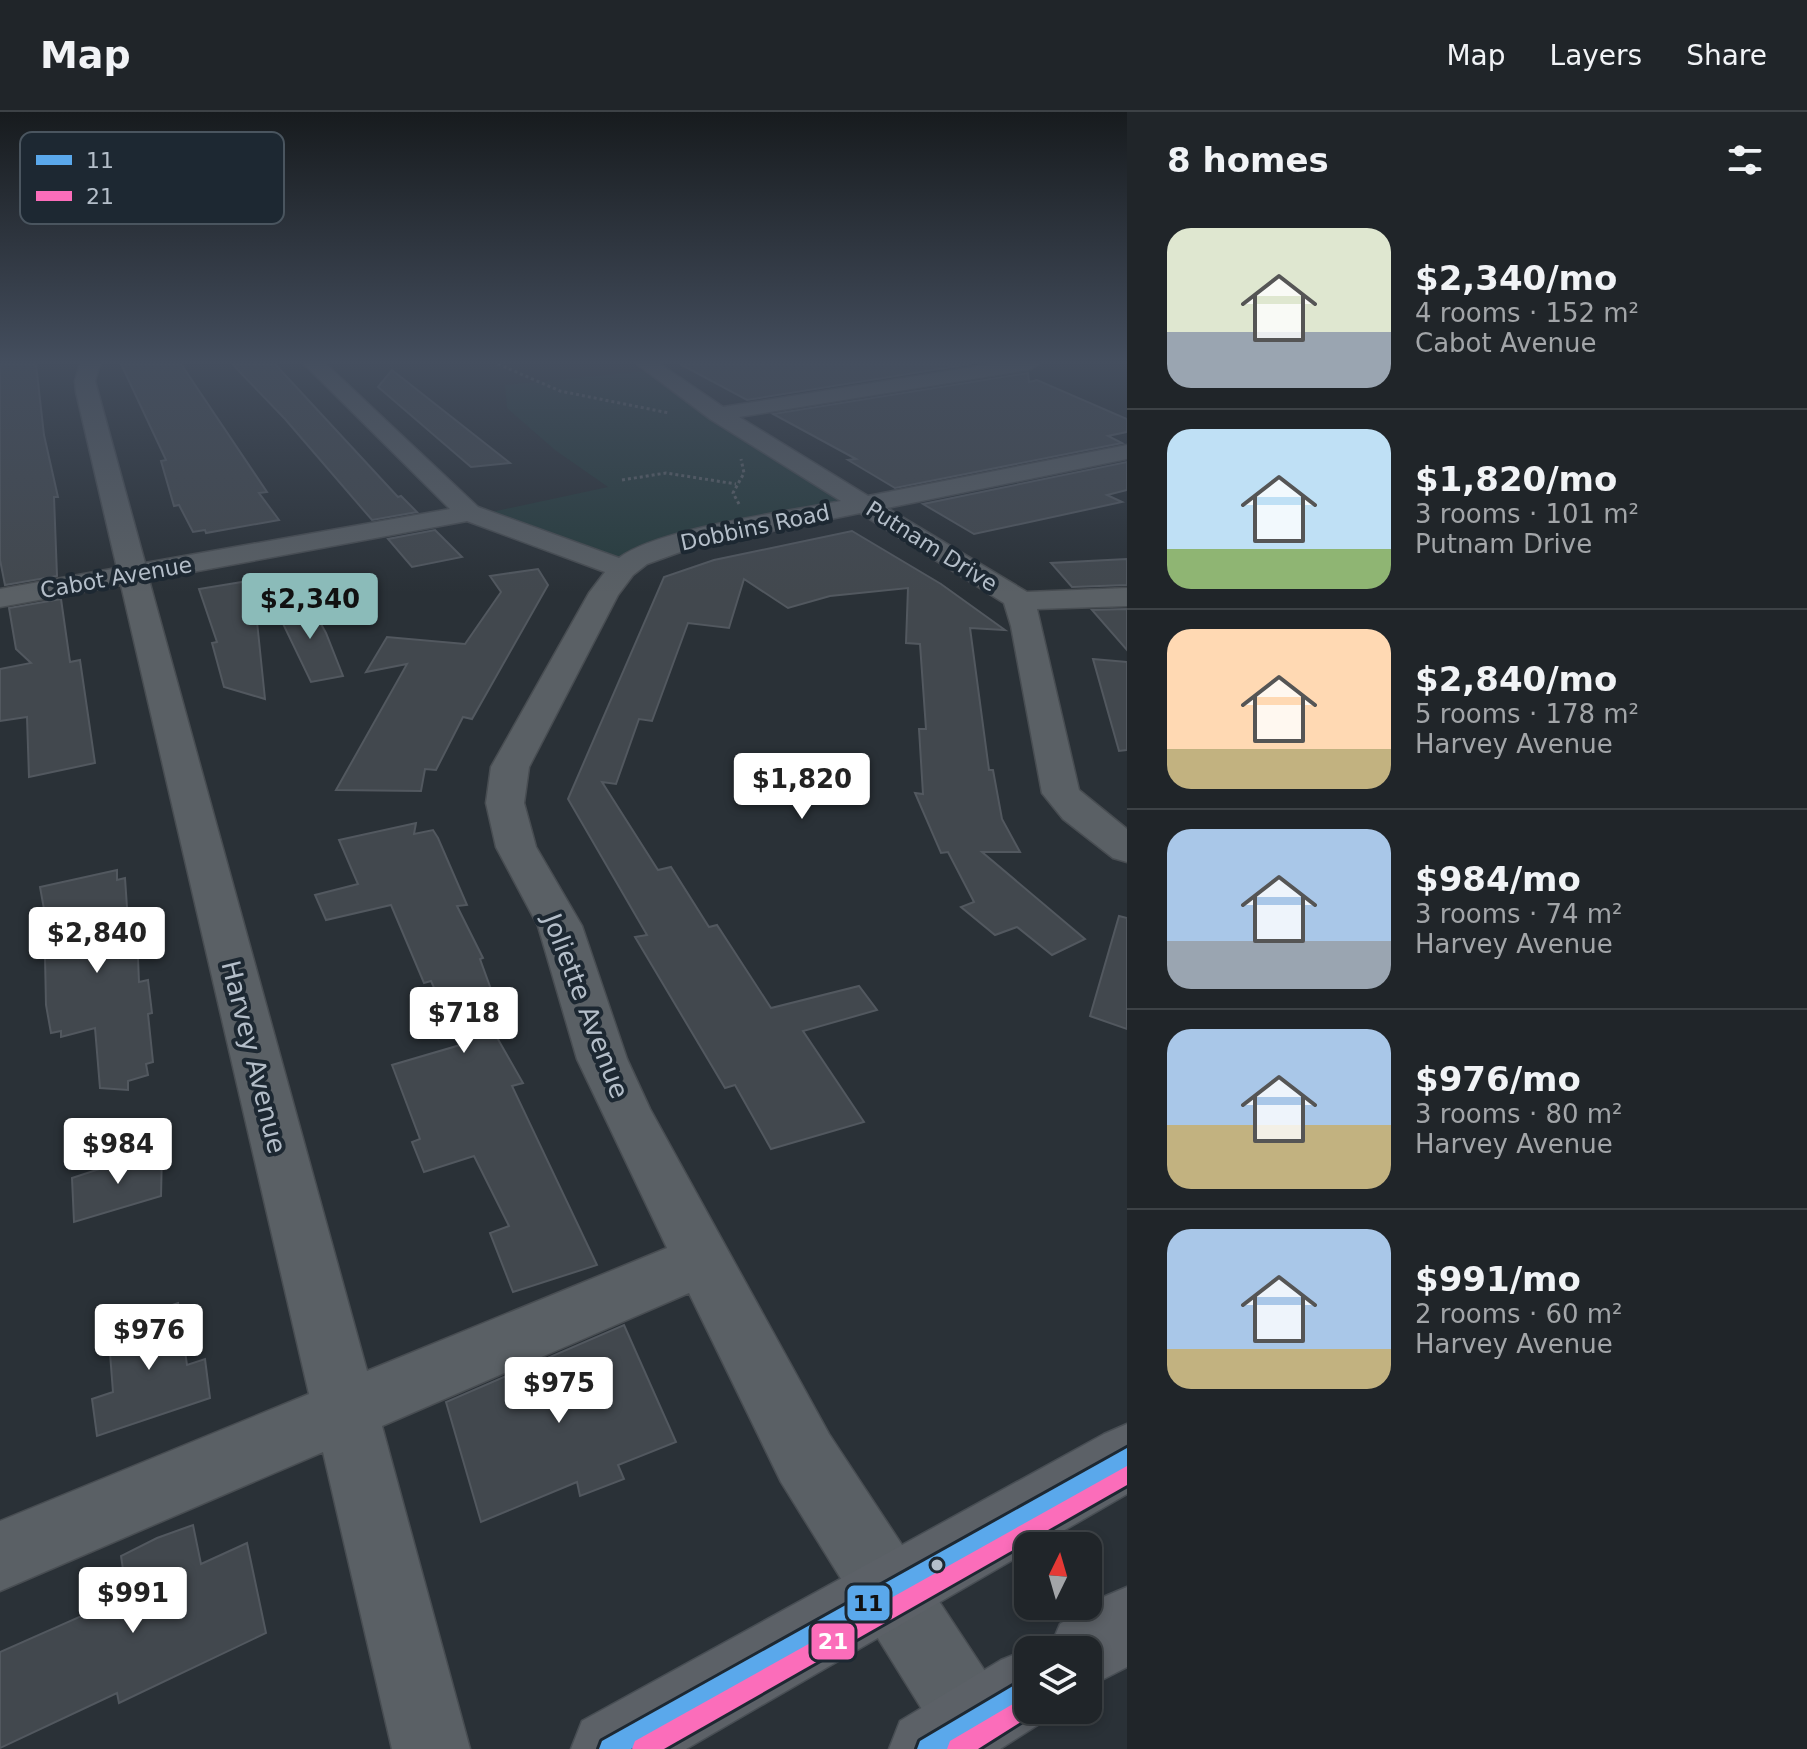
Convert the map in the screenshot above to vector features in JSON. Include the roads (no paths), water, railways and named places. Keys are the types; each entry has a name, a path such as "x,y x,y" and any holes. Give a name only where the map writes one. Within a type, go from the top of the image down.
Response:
{"main road":[{"path":"610,1749 1127,1457"},
{"path":"1102,1640 1127,1624"}],"street":[{"name":"Harvey Avenue","path":"99,440 431,1749"},
{"path":"393,440 469,513 623,569"},
{"name":"Putnam Drive","path":"761,440 1019,601 1027,626 1061,793 1077,811 1127,849"},
{"name":"Dobbins Road","path":"623,569 637,558 687,540 1127,452"},
{"name":"Cabot Avenue","path":"0,598 469,513"},
{"name":"Joliette Avenue","path":"623,569 604,593 510,767 505,803 516,847 560,926 602,1059 805,1458 888,1592 976,1719"},
{"path":"1019,601 1127,597"},
{"path":"0,1556 703,1260"}]}
